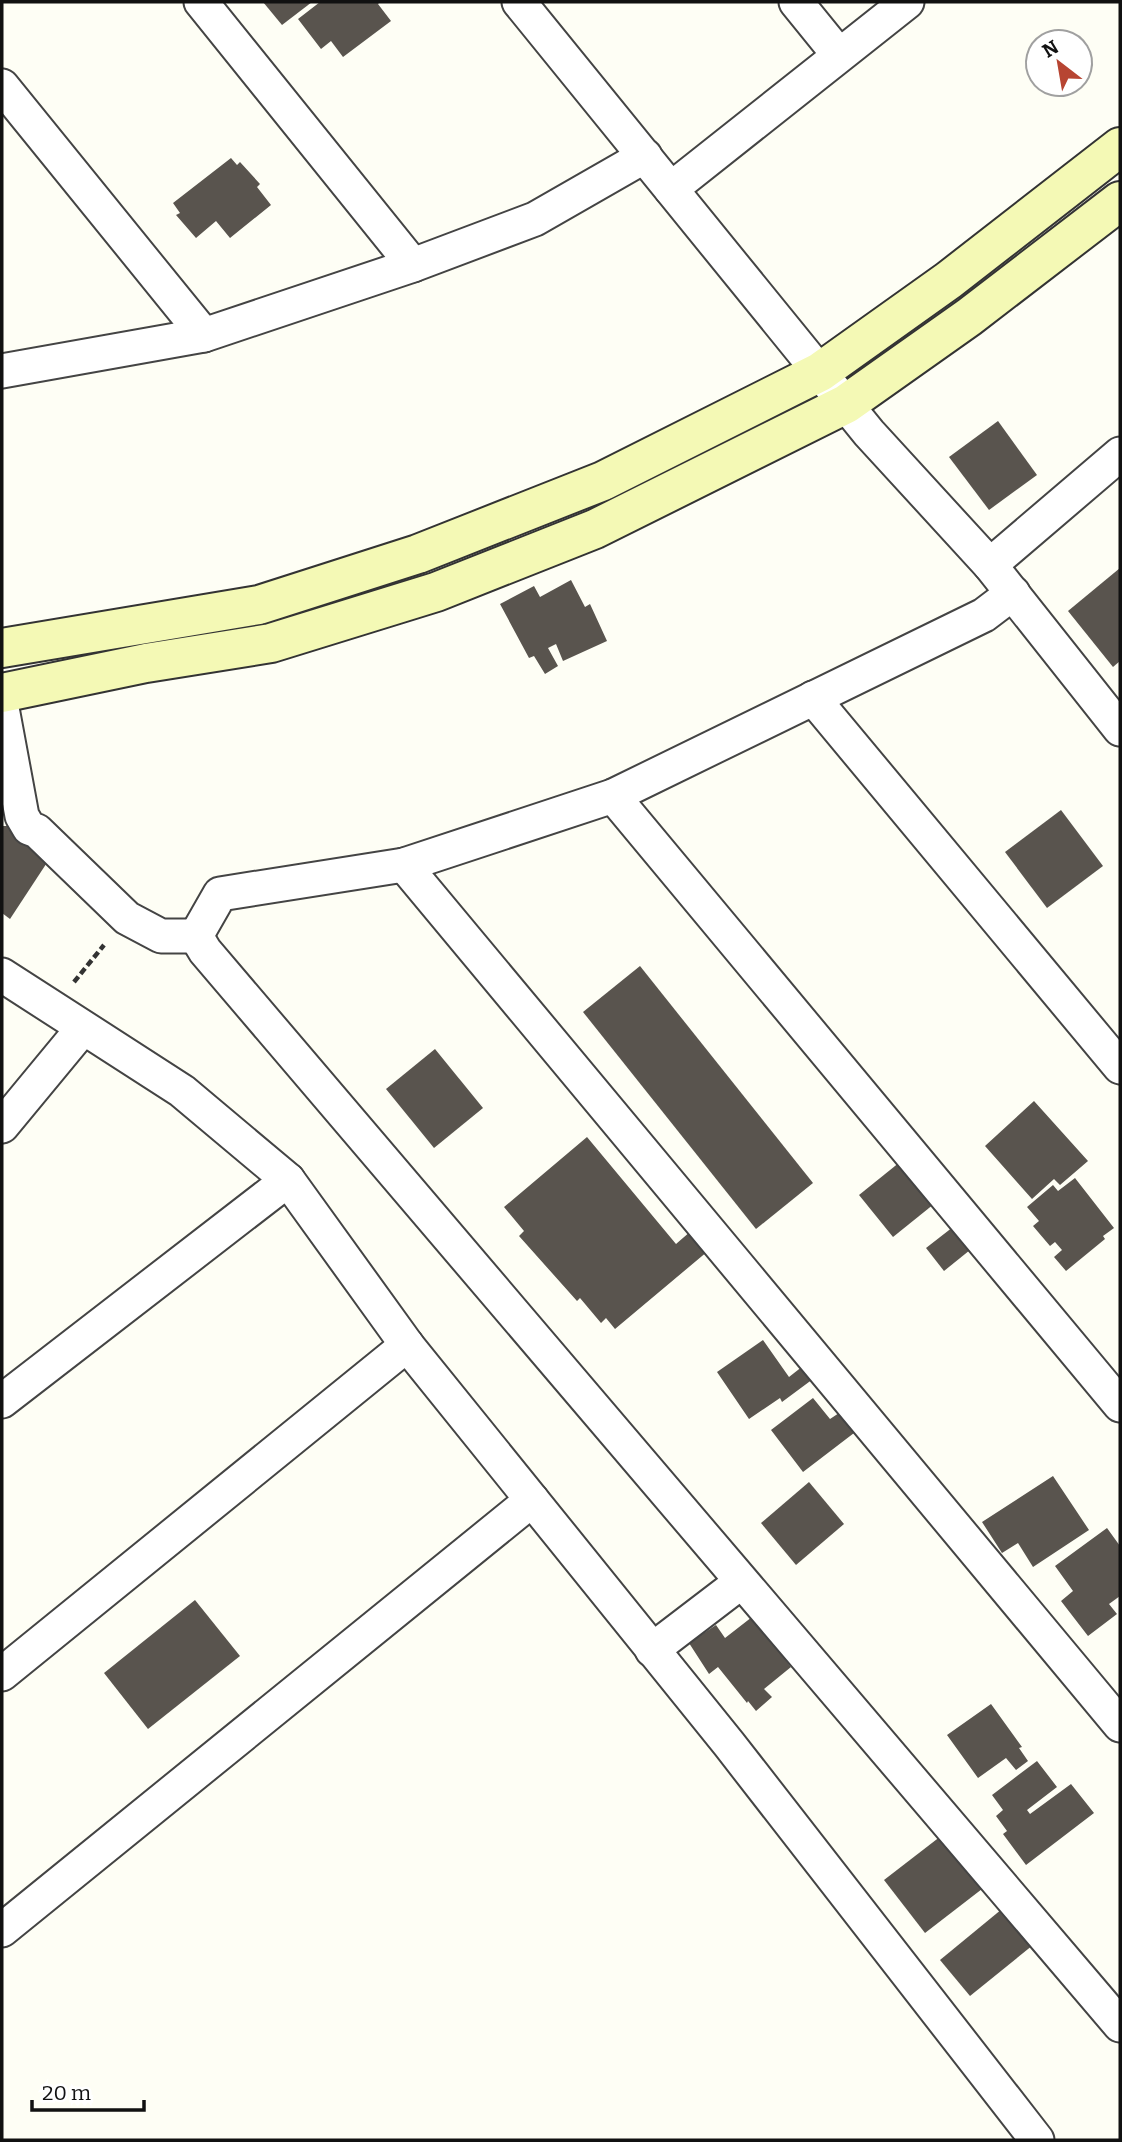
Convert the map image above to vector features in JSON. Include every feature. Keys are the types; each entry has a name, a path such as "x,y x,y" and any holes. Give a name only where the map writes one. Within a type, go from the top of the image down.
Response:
{"street":[{"path":"201,2 413,265"},
{"path":"519,2 869,433 990,565 1120,729"},
{"path":"796,2 839,55"},
{"path":"671,188 906,2"},
{"path":"2,86 204,335"},
{"path":"2,648 259,605 418,554 603,481 820,372 948,280 1120,147"},
{"path":"2,371 204,335 413,265 535,219 645,156"},
{"path":"2,692 146,663 271,643 436,592 595,529 846,404 970,317 1120,201"},
{"path":"990,565 1120,454"},
{"path":"196,936 220,894 404,864 613,796 984,615 1013,593"},
{"path":"813,698 1120,1067"},
{"path":"2,708 22,816 29,828 37,831 127,918 160,936 196,936"},
{"path":"613,796 1120,1405"},
{"path":"404,864 1120,1725"},
{"path":"196,936 205,951 1120,2025"},
{"path":"2,975 182,1091 288,1180 407,1345 729,1744 1037,2140"},
{"path":"2,1126 83,1028"},
{"path":"2,1401 288,1180"},
{"path":"2,1674 407,1345"},
{"path":"2,1930 532,1500"},
{"path":"652,1650 741,1581"}],"path":[{"path":"53,1008 127,918"}],"building":[{"path":"263,2 312,2 282,25"},
{"path":"320,2 380,2 378,4 391,21 343,57 331,41 321,49 298,19"},
{"path":"231,158 237,165 240,162 260,184 257,187 271,205 230,238 216,221 196,238 176,215 180,213 173,203"},
{"path":"998,421 1037,475 989,510 949,457"},
{"path":"1120,568 1120,661 1113,667 1068,611"},
{"path":"571,580 585,607 590,604 607,641 563,661 556,644 548,648 558,666 545,674 534,656 529,658 500,604 534,586 540,597"},
{"path":"1061,810 1103,866 1047,908 1005,852"},
{"path":"2,826 7,826 52,855 10,919 2,913"},
{"path":"640,966 813,1183 756,1229 583,1012"},
{"path":"435,1049 483,1108 434,1148 386,1089"},
{"path":"1034,1101 1088,1161 1060,1185 1054,1179 1032,1199 985,1146"},
{"path":"587,1137 676,1244 691,1231 708,1251 615,1329 606,1318 601,1323 580,1298 577,1301 519,1236 524,1231 504,1207"},
{"path":"900,1162 934,1204 893,1237 859,1195"},
{"path":"1075,1178 1114,1228 1103,1236 1105,1239 1066,1271 1054,1257 1062,1250 1055,1242 1050,1246 1033,1226 1039,1221 1027,1207 1053,1185 1058,1191"},
{"path":"953,1227 970,1250 944,1271 926,1248"},
{"path":"763,1340 789,1377 803,1366 813,1379 782,1402 780,1398 749,1419 717,1372"},
{"path":"813,1398 830,1419 839,1413 854,1433 803,1472 771,1430"},
{"path":"1053,1476 1089,1530 1033,1567 1018,1543 1002,1553 982,1522"},
{"path":"809,1482 844,1524 796,1565 761,1523"},
{"path":"1107,1528 1120,1546 1120,1596 1109,1604 1117,1614 1088,1636 1061,1601 1073,1591 1055,1566"},
{"path":"195,1600 240,1656 148,1729 104,1673"},
{"path":"752,1617 791,1667 764,1689 772,1697 756,1711 718,1667 709,1674 689,1643 716,1625 725,1638"},
{"path":"991,1704 1022,1747 1019,1748 1028,1761 1016,1770 1006,1758 978,1778 947,1735"},
{"path":"1037,1761 1057,1787 1027,1810 1030,1814 1071,1784 1094,1813 1026,1865 1003,1834 1007,1831 996,1816 1003,1810 992,1795"},
{"path":"941,1836 967,1855 982,1889 925,1933 884,1880"},
{"path":"1002,1909 1033,1945 970,1996 940,1960"}]}
